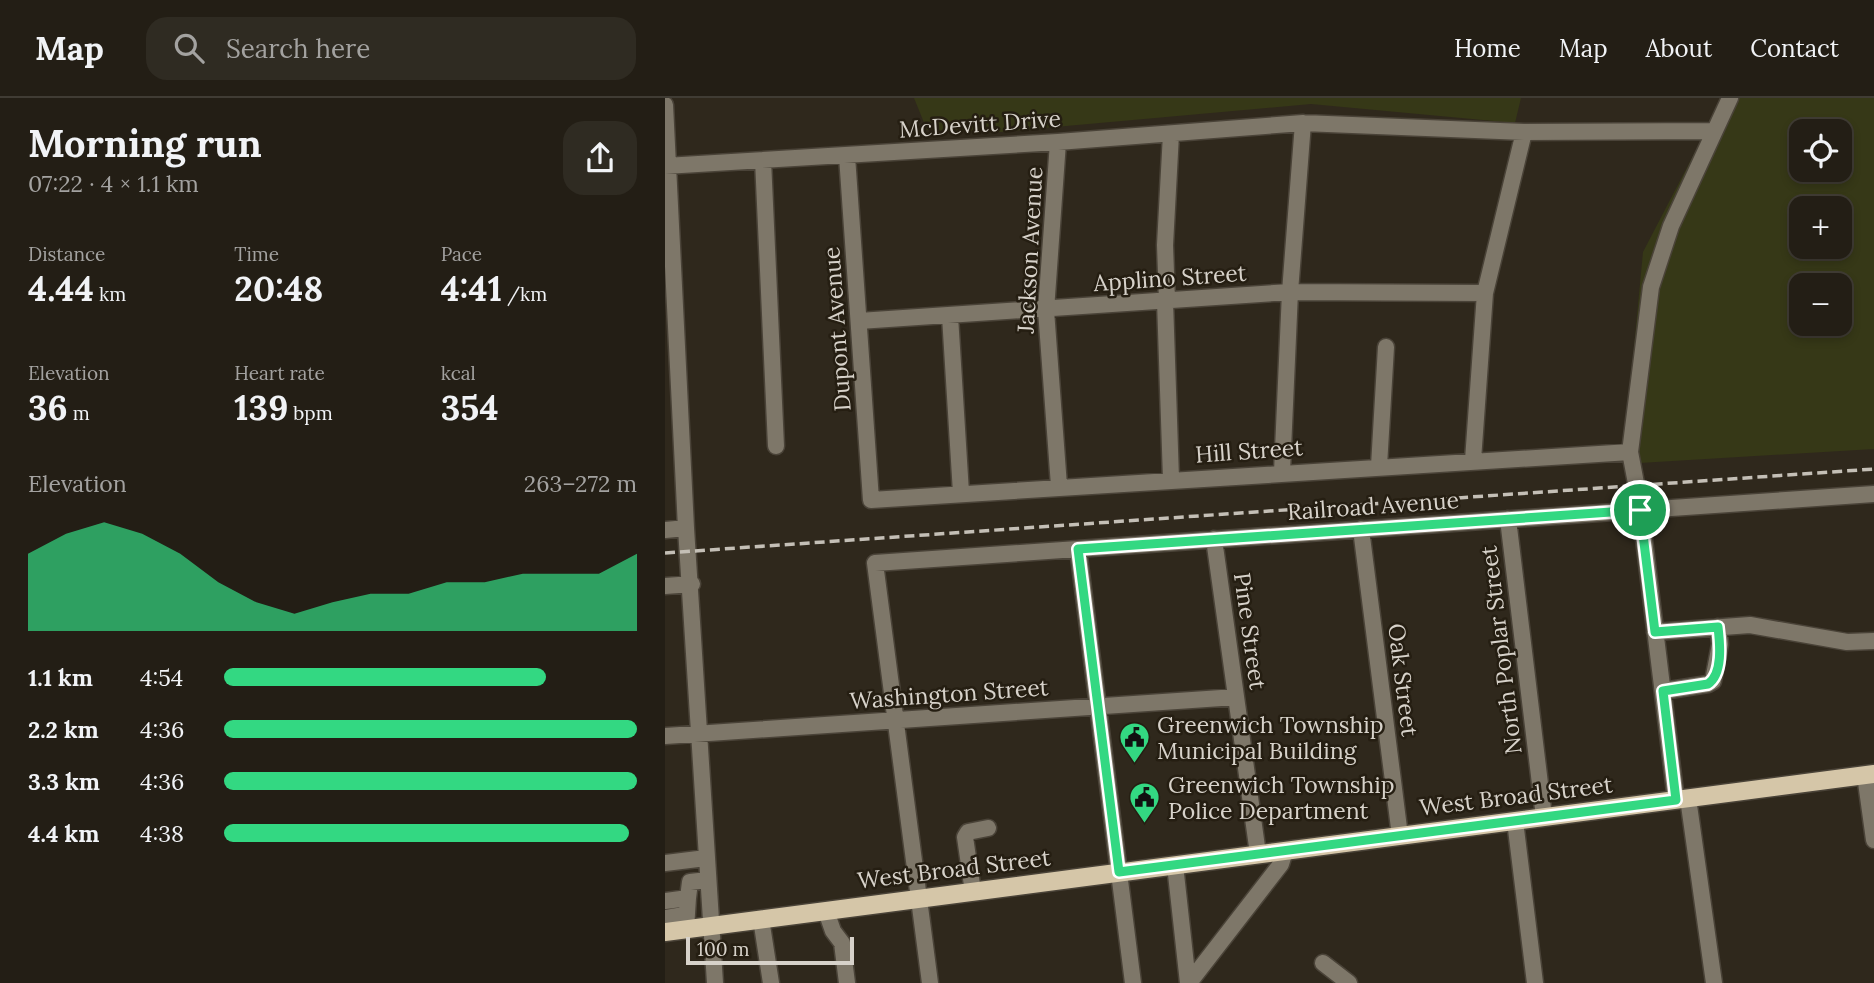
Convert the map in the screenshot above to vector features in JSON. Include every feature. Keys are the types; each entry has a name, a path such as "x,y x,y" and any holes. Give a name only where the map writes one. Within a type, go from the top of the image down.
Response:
{"main road":[{"name":"West Broad Street","path":"665,932 687,912 711,926 1870,774"}],"street":[{"path":"1714,983 1663,691 1630,452 1651,287 1671,226 1730,98"},
{"path":"665,105 686,528 692,584 698,734 715,983"},
{"path":"1282,472 1290,292 1303,123"},
{"name":"McDevitt Drive","path":"667,165 848,156 1303,123 1524,132 1714,131"},
{"path":"1473,460 1485,293 1524,132"},
{"path":"1171,134 1165,245 1171,479"},
{"name":"Jackson Avenue","path":"1058,142 1046,310 1059,486"},
{"name":"Dupont Avenue","path":"848,156 870,500"},
{"path":"763,160 776,446"},
{"name":"Applino Street","path":"859,321 1290,292 1485,293"},
{"path":"950,316 961,493"},
{"path":"1379,466 1386,347"},
{"name":"Hill Street","path":"870,500 1630,452"},
{"name":"Railroad Avenue","path":"895,720 875,563 1874,494"},
{"name":"North Poplar Street","path":"1508,519 1544,817"},
{"path":"665,530 686,528"},
{"name":"Oak Street","path":"1360,529 1401,836"},
{"name":"Pine Street","path":"1214,539 1258,854"},
{"path":"1078,549 1133,983"},
{"path":"665,586 692,584"},
{"path":"1655,632 1750,625 1847,642 1874,640"},
{"path":"1663,691 1713,681 1717,672 1718,627"},
{"name":"Washington Street","path":"665,736 1236,697"},
{"path":"895,720 930,983"},
{"path":"1870,774 1874,840"},
{"path":"1515,821 1535,983"},
{"path":"973,892 965,836 968,832 988,828"},
{"path":"1189,983 1281,864 1285,851"},
{"path":"665,863 706,858"},
{"path":"1175,865 1189,983"},
{"path":"687,912 690,882 708,880"},
{"path":"665,901 687,912"},
{"path":"665,918 709,905"},
{"path":"826,911 833,931 842,943 847,983"},
{"path":"761,919 771,983"},
{"path":"1323,963 1349,983"}],"green space":[{"path":"914,98 1521,98 1515,123 1311,104 1000,132 927,130"},
{"path":"1723,98 1874,98 1874,449 1623,464 1643,252"}],"railway":[{"path":"665,553 1874,469"}],"place":[{"name":"Greenwich Township Municipal Building","path":"1134,765"},
{"name":"Greenwich Township Police Department","path":"1145,825"}],"route":[{"path":"1640,510 1655,632 1718,627 1720,644 1717,672 1713,681 1663,691 1676,800 1119,872 1078,549 1640,510"}]}
